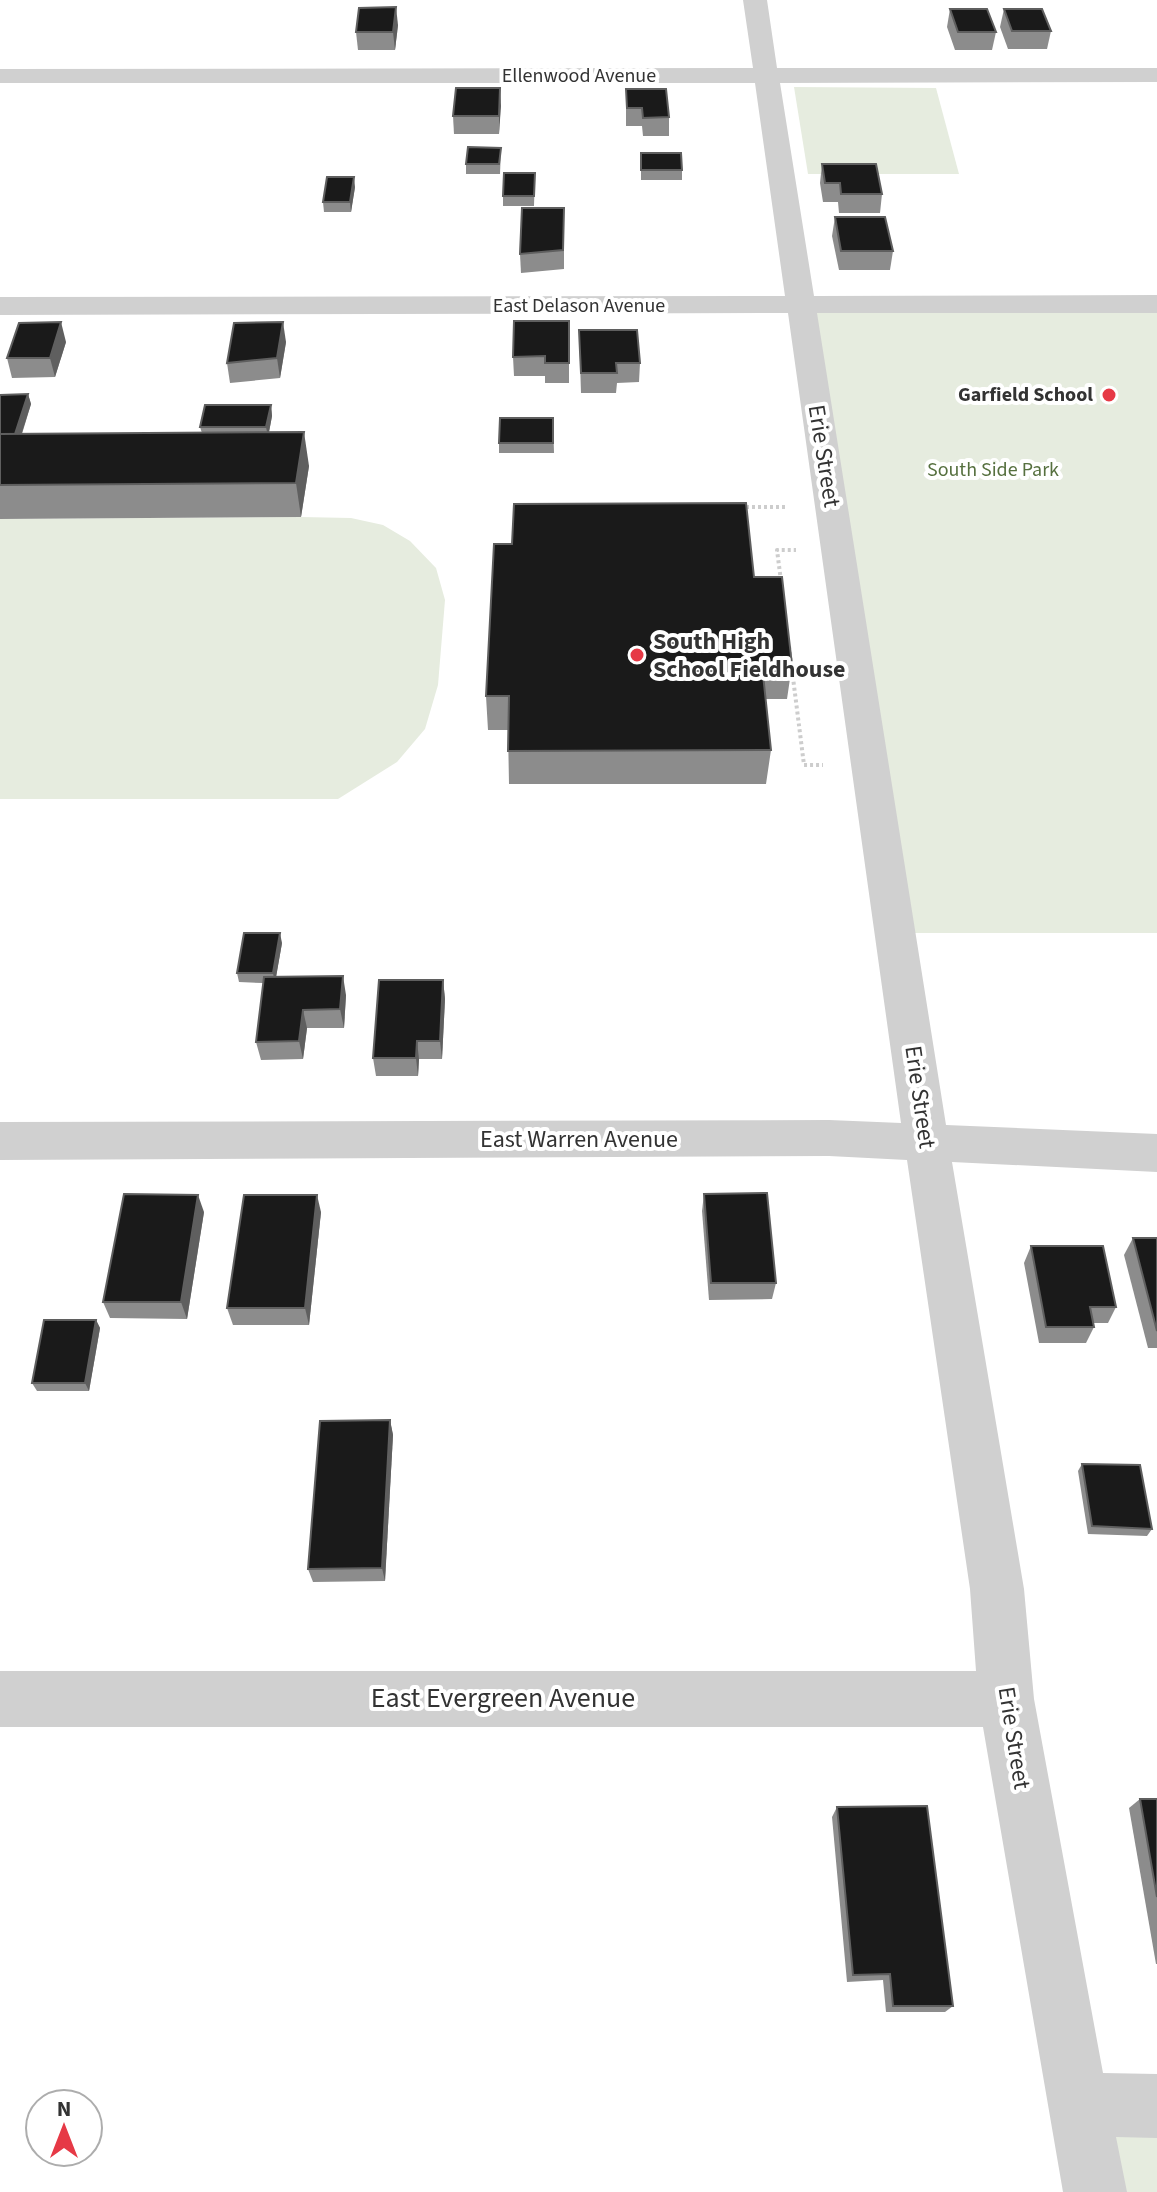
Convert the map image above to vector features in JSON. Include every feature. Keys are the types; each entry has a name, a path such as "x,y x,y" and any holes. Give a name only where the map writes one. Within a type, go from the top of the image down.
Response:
{"street":[{"name":"Erie Street","path":"755,0 926,1143 997,1589 1006,1699 1095,2192"},
{"name":"Ellenwood Avenue","path":"0,76 1157,75"},
{"name":"East Delason Avenue","path":"0,306 1157,304"},
{"name":"East Warren Avenue","path":"0,1141 829,1138 1157,1153"},
{"name":"East Evergreen Avenue","path":"0,1699 1006,1699"},
{"path":"1077,2104 1157,2106"}],"path":[{"path":"726,507 789,507"}],"green space":[{"path":"794,87 936,88 959,174 808,174"},
{"name":"South Side Park","path":"1157,304 1157,933 895,933 801,305"},
{"path":"351,518 383,525 410,541 436,568 445,600 438,685 425,729 397,762 338,799 0,799 0,519"},
{"path":"1077,2104 1157,2106 1157,2192 1095,2192"}],"building":[{"path":"396,7 393,32 356,32 359,8"},
{"path":"950,9 987,9 996,32 958,32"},
{"path":"1004,9 1042,9 1051,31 1012,31"},
{"path":"456,88 500,88 499,116 453,116"},
{"path":"626,89 666,89 669,117 643,118 642,108 627,108"},
{"path":"468,147 501,148 499,164 466,164"},
{"path":"641,153 681,153 682,170 641,170"},
{"path":"822,164 876,164 882,194 841,194 840,183 825,183"},
{"path":"504,173 535,173 534,196 503,196"},
{"path":"327,177 354,177 350,202 323,202"},
{"path":"522,208 564,208 563,250 520,254"},
{"path":"835,217 885,217 893,251 841,251"},
{"path":"514,321 569,321 569,363 545,363 545,356 513,357"},
{"path":"61,322 50,358 7,358 19,323"},
{"path":"283,322 277,358 227,363 234,323"},
{"path":"579,330 637,330 640,363 616,363 617,373 581,373"},
{"path":"28,394 15,434 0,434 0,395"},
{"path":"205,405 271,405 266,427 200,427"},
{"path":"500,418 553,418 553,443 499,443"},
{"path":"304,432 296,483 0,485 0,434"},
{"name":"South High School Fieldhouse","path":"746,503 754,577 782,577 792,665 762,665 771,750 508,751 509,696 486,696 494,544 512,544 514,504"},
{"path":"244,933 280,933 273,973 237,973"},
{"path":"343,976 340,1009 303,1010 299,1041 256,1042 264,977"},
{"path":"379,980 443,980 440,1041 417,1041 416,1058 373,1058"},
{"path":"767,1193 776,1283 711,1283 704,1194"},
{"path":"124,1194 198,1195 181,1302 103,1302"},
{"path":"244,1195 317,1195 305,1308 227,1308"},
{"path":"1133,1238 1157,1238 1157,1331"},
{"path":"1031,1246 1103,1246 1116,1307 1090,1307 1094,1327 1046,1327"},
{"path":"44,1320 96,1320 85,1383 32,1383"},
{"path":"390,1420 382,1568 308,1569 320,1421"},
{"path":"1082,1464 1140,1465 1152,1529 1092,1526"},
{"path":"1140,1799 1157,1799 1157,1897"},
{"path":"927,1806 953,2006 893,2006 890,1974 853,1975 837,1807"}],"place":[{"name":"Garfield School","path":"1109,395"},
{"name":"South High School Fieldhouse","path":"637,655"}]}
